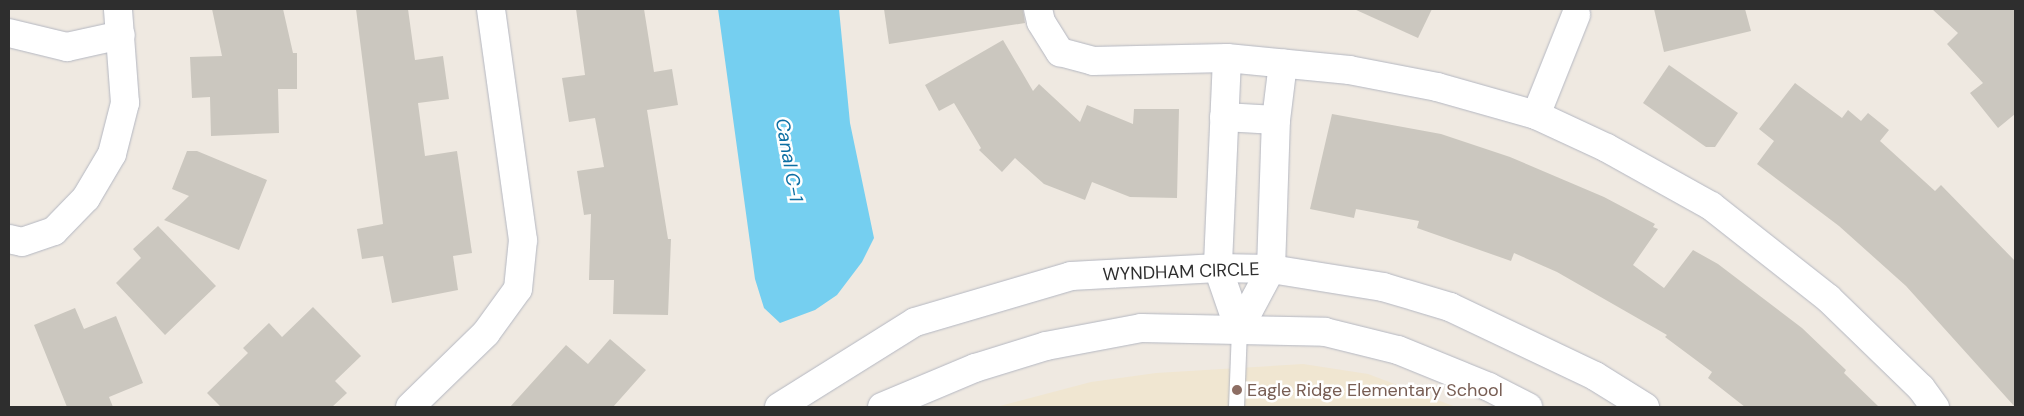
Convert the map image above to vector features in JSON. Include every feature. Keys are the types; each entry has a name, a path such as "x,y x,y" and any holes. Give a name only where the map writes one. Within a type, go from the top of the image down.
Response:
{"street":[{"path":"9,239 22,242 54,231 86,198 112,154 125,103 118,9"},
{"path":"410,407 486,333 518,289 523,240 491,9"},
{"path":"1038,9 1041,22 1060,52 1093,62 1227,58 1349,70 1437,87 1536,115 1607,148 1710,206 1828,298 1921,388 1935,407"},
{"path":"1536,115 1576,15"},
{"path":"9,33 67,47 121,35"},
{"path":"1227,58 1218,268 1239,329"},
{"path":"1239,329 1271,269 1276,120 1283,63"},
{"path":"1224,117 1276,120"},
{"name":"WYNDHAM CIRCLE","path":"779,407 915,322 1071,276 1218,268 1271,269 1383,287 1450,307 1579,368 1645,407"},
{"path":"882,407 974,368 1046,346 1141,328 1325,332 1398,350 1489,387 1528,407"}],"lane":[{"path":"1236,407 1239,329"}],"shaded area":[{"name":"Eagle Ridge Elementary School","path":"1303,364 1368,374 1456,407 996,407 1091,382 1156,373"}],"water":[{"name":"Canal C-1","path":"718,9 839,9 850,123 874,238 862,262 837,295 815,310 780,323 764,308 755,279"}],"building":[{"path":"212,9 283,9 293,53 297,53 297,89 278,89 279,133 211,136 210,97 192,98 190,57 222,56"},
{"path":"356,9 408,9 415,60 443,56 449,99 418,103 425,156 457,151 472,253 453,256 458,290 392,303 383,256 362,259 357,229 383,224"},
{"path":"576,9 644,9 654,72 672,69 678,105 647,110 668,239 671,239 668,315 613,314 614,280 589,280 591,214 584,215 577,171 604,167 595,118 569,122 562,78 585,75"},
{"path":"884,9 1023,9 1025,23 889,44"},
{"path":"1354,9 1432,9 1418,38"},
{"path":"1654,9 1745,9 1751,31 1664,52"},
{"path":"1932,9 2015,9 2015,114 1998,128 1970,93 1983,83 1947,44 1958,33"},
{"path":"1003,40 1033,91 1039,84 1080,122 1087,105 1133,124 1134,109 1179,109 1177,198 1130,197 1092,182 1085,200 1044,184 1015,158 1002,172 979,150 981,148 954,103 939,111 925,85"},
{"path":"1669,65 1738,113 1715,147 1706,147 1643,103"},
{"path":"1795,83 1842,118 1848,110 1861,121 1868,113 1889,130 1880,141 1935,191 1941,185 2015,261 2015,407 1906,286 1839,226 1757,164 1774,141 1759,129"},
{"path":"1332,114 1441,134 1510,157 1604,197 1655,224 1653,227 1658,229 1633,265 1664,288 1693,250 1718,264 1802,328 1846,370 1844,373 1879,407 1745,407 1708,378 1712,372 1665,337 1667,335 1557,272 1514,253 1511,261 1417,228 1419,221 1356,209 1354,218 1310,209"},
{"path":"187,151 197,151 267,180 239,250 164,220 189,196 172,189"},
{"path":"158,226 216,286 165,335 116,283 141,258 133,249"},
{"path":"313,307 361,356 335,381 347,393 332,407 221,407 207,393 248,353 243,348 269,323 282,337"},
{"path":"75,308 84,329 116,316 143,383 109,397 113,407 67,407 34,325"},
{"path":"610,339 646,370 613,407 510,407 566,345 588,364"}],"place":[{"name":"Eagle Ridge Elementary School","path":"1237,390"}]}
